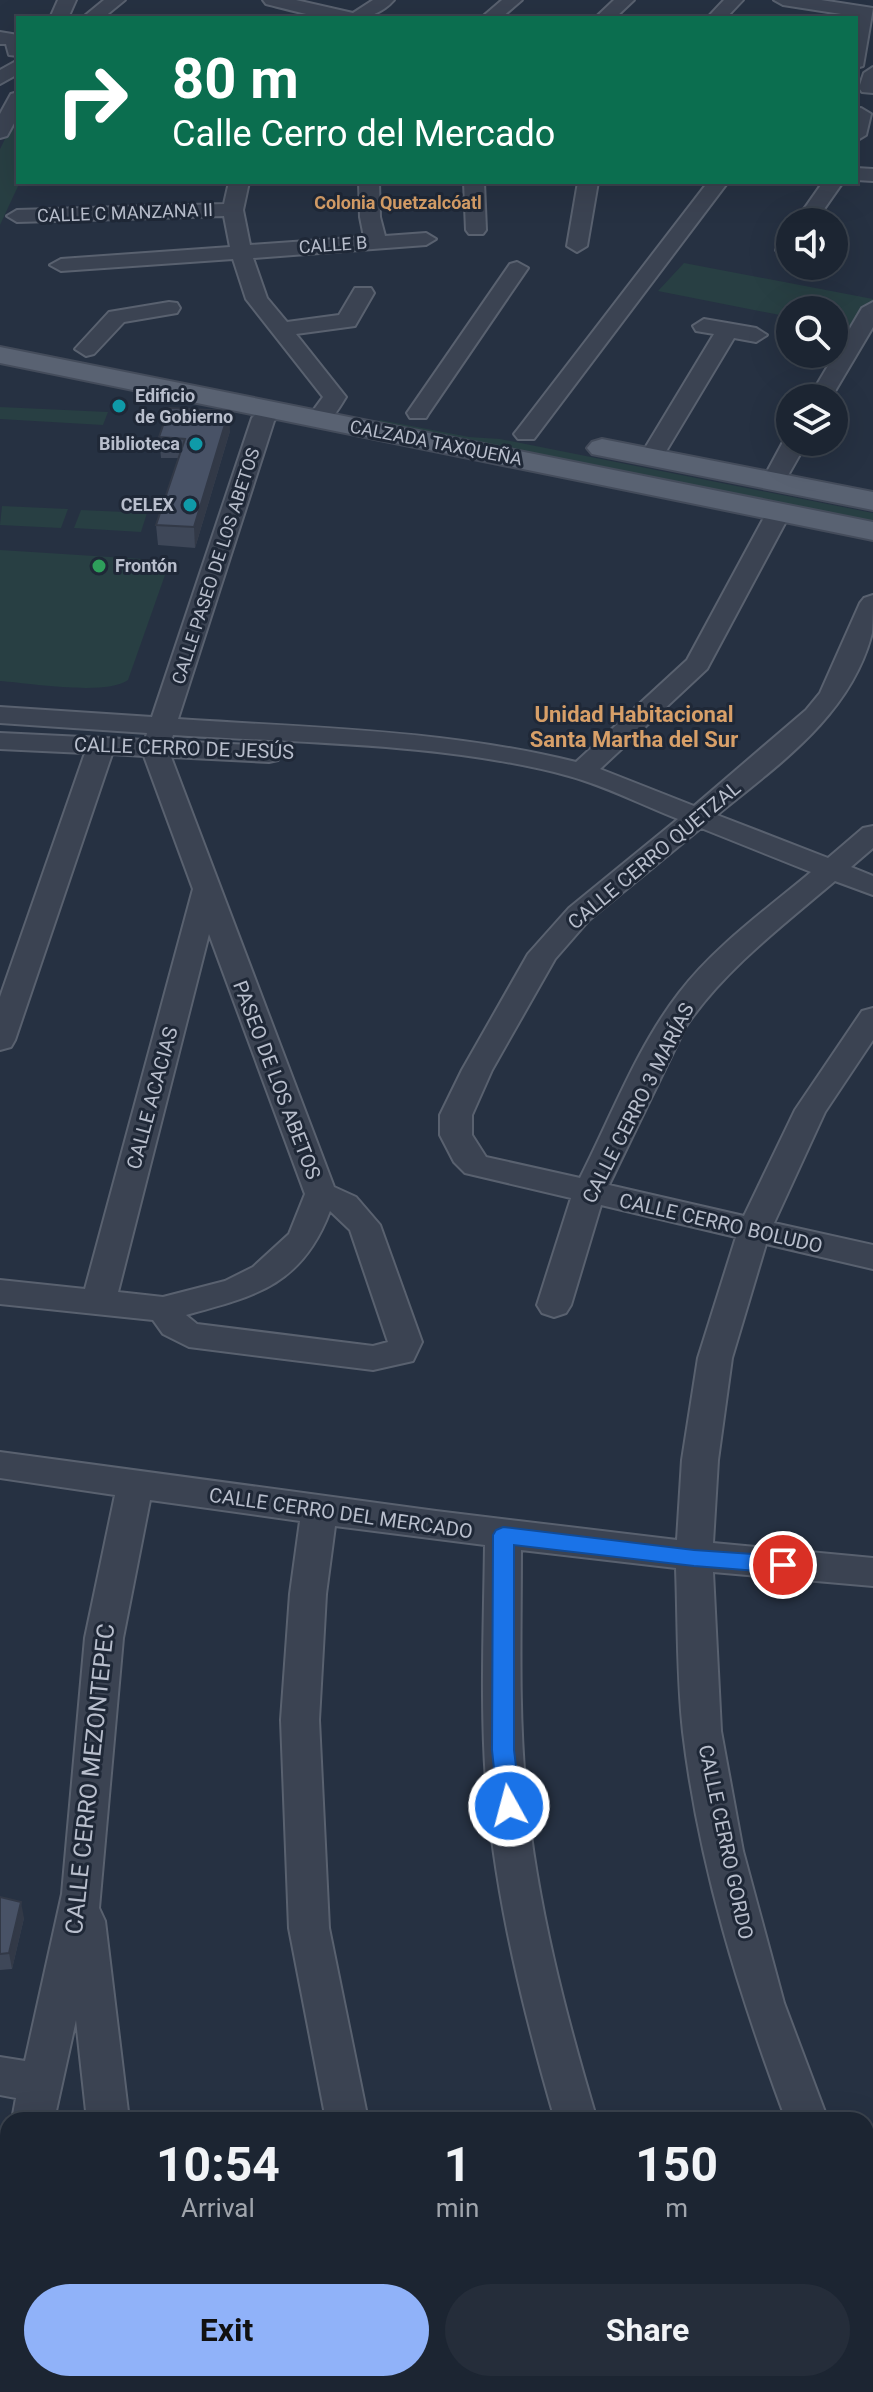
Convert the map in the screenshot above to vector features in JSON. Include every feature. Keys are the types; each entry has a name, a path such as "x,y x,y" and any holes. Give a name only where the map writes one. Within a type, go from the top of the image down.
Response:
{"main road":[{"name":"CALZADA TAXQUEÑA","path":"0,332 86,349 326,408 873,531"},
{"name":"CALZADA TAXQUEÑA","path":"0,355 273,410 326,408 418,413 873,501"}],"street":[{"path":"95,16 116,0"},
{"path":"272,0 341,16"},
{"path":"361,16 385,0"},
{"path":"493,16 513,0"},
{"path":"606,16 625,0"},
{"path":"718,16 734,0"},
{"path":"784,0 868,13 858,54"},
{"path":"0,30 14,52"},
{"path":"0,38 15,40 14,52 0,78"},
{"path":"3,121 16,101"},
{"path":"858,127 861,114"},
{"path":"239,184 233,210 241,252 257,299 282,329 326,408"},
{"path":"369,184 370,217 376,242"},
{"path":"474,184 476,230"},
{"path":"577,246 588,184"},
{"path":"526,434 716,184"},
{"path":"815,208 832,184"},
{"name":"CALLE C MANZANA II","path":"17,216 233,210"},
{"name":"CALLE B","path":"61,265 426,239"},
{"path":"418,413 517,268"},
{"path":"282,329 347,321 363,293"},
{"path":"86,349 117,317 169,308"},
{"path":"828,384 873,308"},
{"path":"704,326 756,335"},
{"path":"651,458 728,330"},
{"name":"CALLE PASEO DE LOS ABETOS","path":"160,738 263,418 273,410"},
{"path":"774,481 787,456"},
{"path":"582,771 698,664 779,512"},
{"name":"CALLE CERRO QUETZAL","path":"476,1165 465,1154 456,1135 456,1115 477,1070 543,954 579,914 781,748 832,695 873,603"},
{"name":"CALLE CERRO DE JESÚS","path":"0,715 291,754 367,740 469,748 582,771 873,886"},
{"name":"CALLE CERRO DE JESÚS","path":"0,741 101,747 160,738"},
{"name":"PASEO DE LOS ABETOS","path":"0,1292 163,1309 235,1290 265,1275 303,1240 321,1194 206,891 160,738"},
{"path":"0,1040 10,980 101,747"},
{"name":"CALLE CERRO 3 MARÍAS","path":"554,1305 589,1193 672,1025 691,997 742,945 873,834"},
{"name":"CALLE ACACIAS","path":"98,1304 206,891"},
{"name":"CALLE CERRO GORDO","path":"804,2112 763,2003 723,1851 702,1731 694,1558 700,1460 715,1358 754,1230 810,1110 873,1018"},
{"name":"CALLE CERRO BOLUDO","path":"476,1165 873,1257"},
{"path":"163,1309 175,1325 189,1335 373,1358 401,1352 405,1342 403,1331 364,1225 345,1205 321,1194"},
{"name":"CALLE CERRO DEL MERCADO","path":"0,1465 503,1535 694,1558 873,1572"},
{"name":"CALLE CERRO MEZONTEPEC","path":"37,2102 82,1894 104,1638 135,1484"},
{"path":"319,1510 308,1594 300,1720 307,1898 309,1928 345,2112"},
{"path":"503,1535 503,1750 518,1875 555,2049 574,2112"},
{"path":"82,1894 107,2112"},
{"path":"0,2076 37,2102"}],"green space":[{"path":"16,117 16,184 19,184 0,225 0,149"},
{"path":"684,263 873,299 873,303 854,329 848,328 848,296 776,296 776,314 658,291"},
{"path":"0,407 108,412 103,425 0,419"},
{"path":"380,420 469,437 500,439 873,513 873,524 377,424"},
{"path":"2,506 68,509 61,528 0,525"},
{"path":"81,510 147,513 141,532 74,528"},
{"path":"0,550 142,559 161,563 165,575 128,680 117,685 85,688 0,681"}],"building":[{"path":"169,408 229,411 194,527 156,525 185,439 159,437"},
{"path":"0,1897 21,1902 9,1953 0,1954"}],"place":[{"name":"Edificio de Gobierno","path":"119,406"},
{"name":"Biblioteca","path":"196,444"},
{"name":"CELEX","path":"190,505"},
{"name":"Frontón","path":"99,566"}],"district":[{"name":"Colonia Quetzalcóatl","path":"398,203"},
{"name":"Unidad Habitacional Santa Martha del Sur","path":"634,726"}],"route":[{"path":"509,1806 503,1750 503,1535 694,1558 783,1565"}]}
